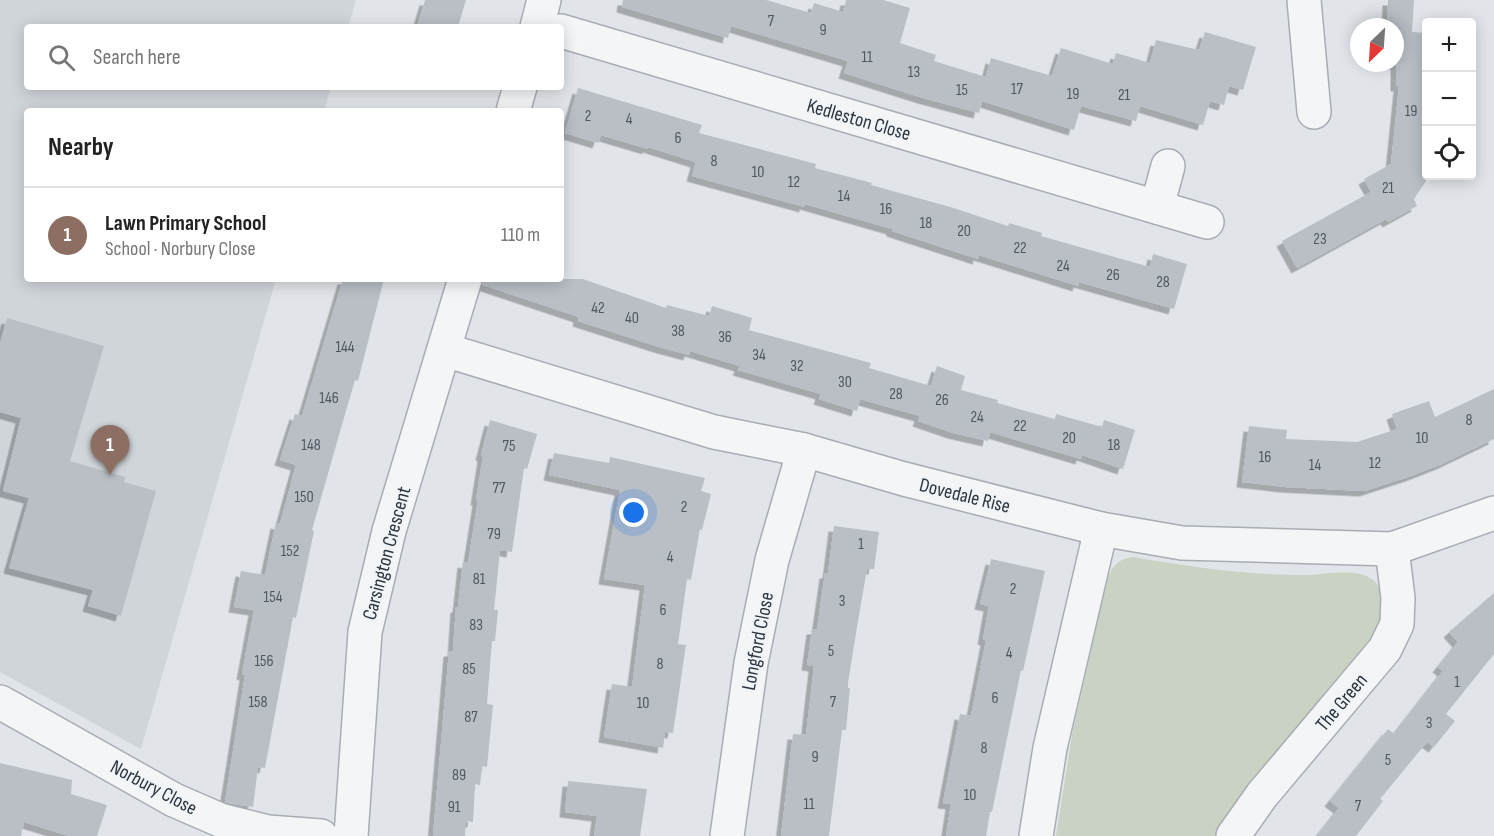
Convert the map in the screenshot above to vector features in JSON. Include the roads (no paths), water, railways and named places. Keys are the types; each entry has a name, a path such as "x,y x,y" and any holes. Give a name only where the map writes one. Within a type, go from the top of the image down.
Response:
{"street":[{"path":"1304,0 1314,112"},
{"name":"Kedleston Close","path":"564,27 1207,222"},
{"path":"514,108 519,90"},
{"path":"1157,207 1168,166"},
{"name":"Carsington Crescent","path":"351,836 365,632 389,531 464,282"},
{"name":"Dovedale Rise","path":"445,350 714,432 804,450 904,479 1101,529 1182,543 1392,549 1494,513"},
{"name":"Longford Close","path":"727,836 751,663 772,560 804,450"},
{"path":"1036,836 1050,748 1101,529"},
{"name":"The Green","path":"1233,836 1262,795 1385,649 1397,624 1398,598 1392,549"},
{"name":"Norbury Close","path":"0,702 174,800 220,820 268,832 321,836"}],"place":[{"name":"Lawn Primary School","path":"110,475"}]}
